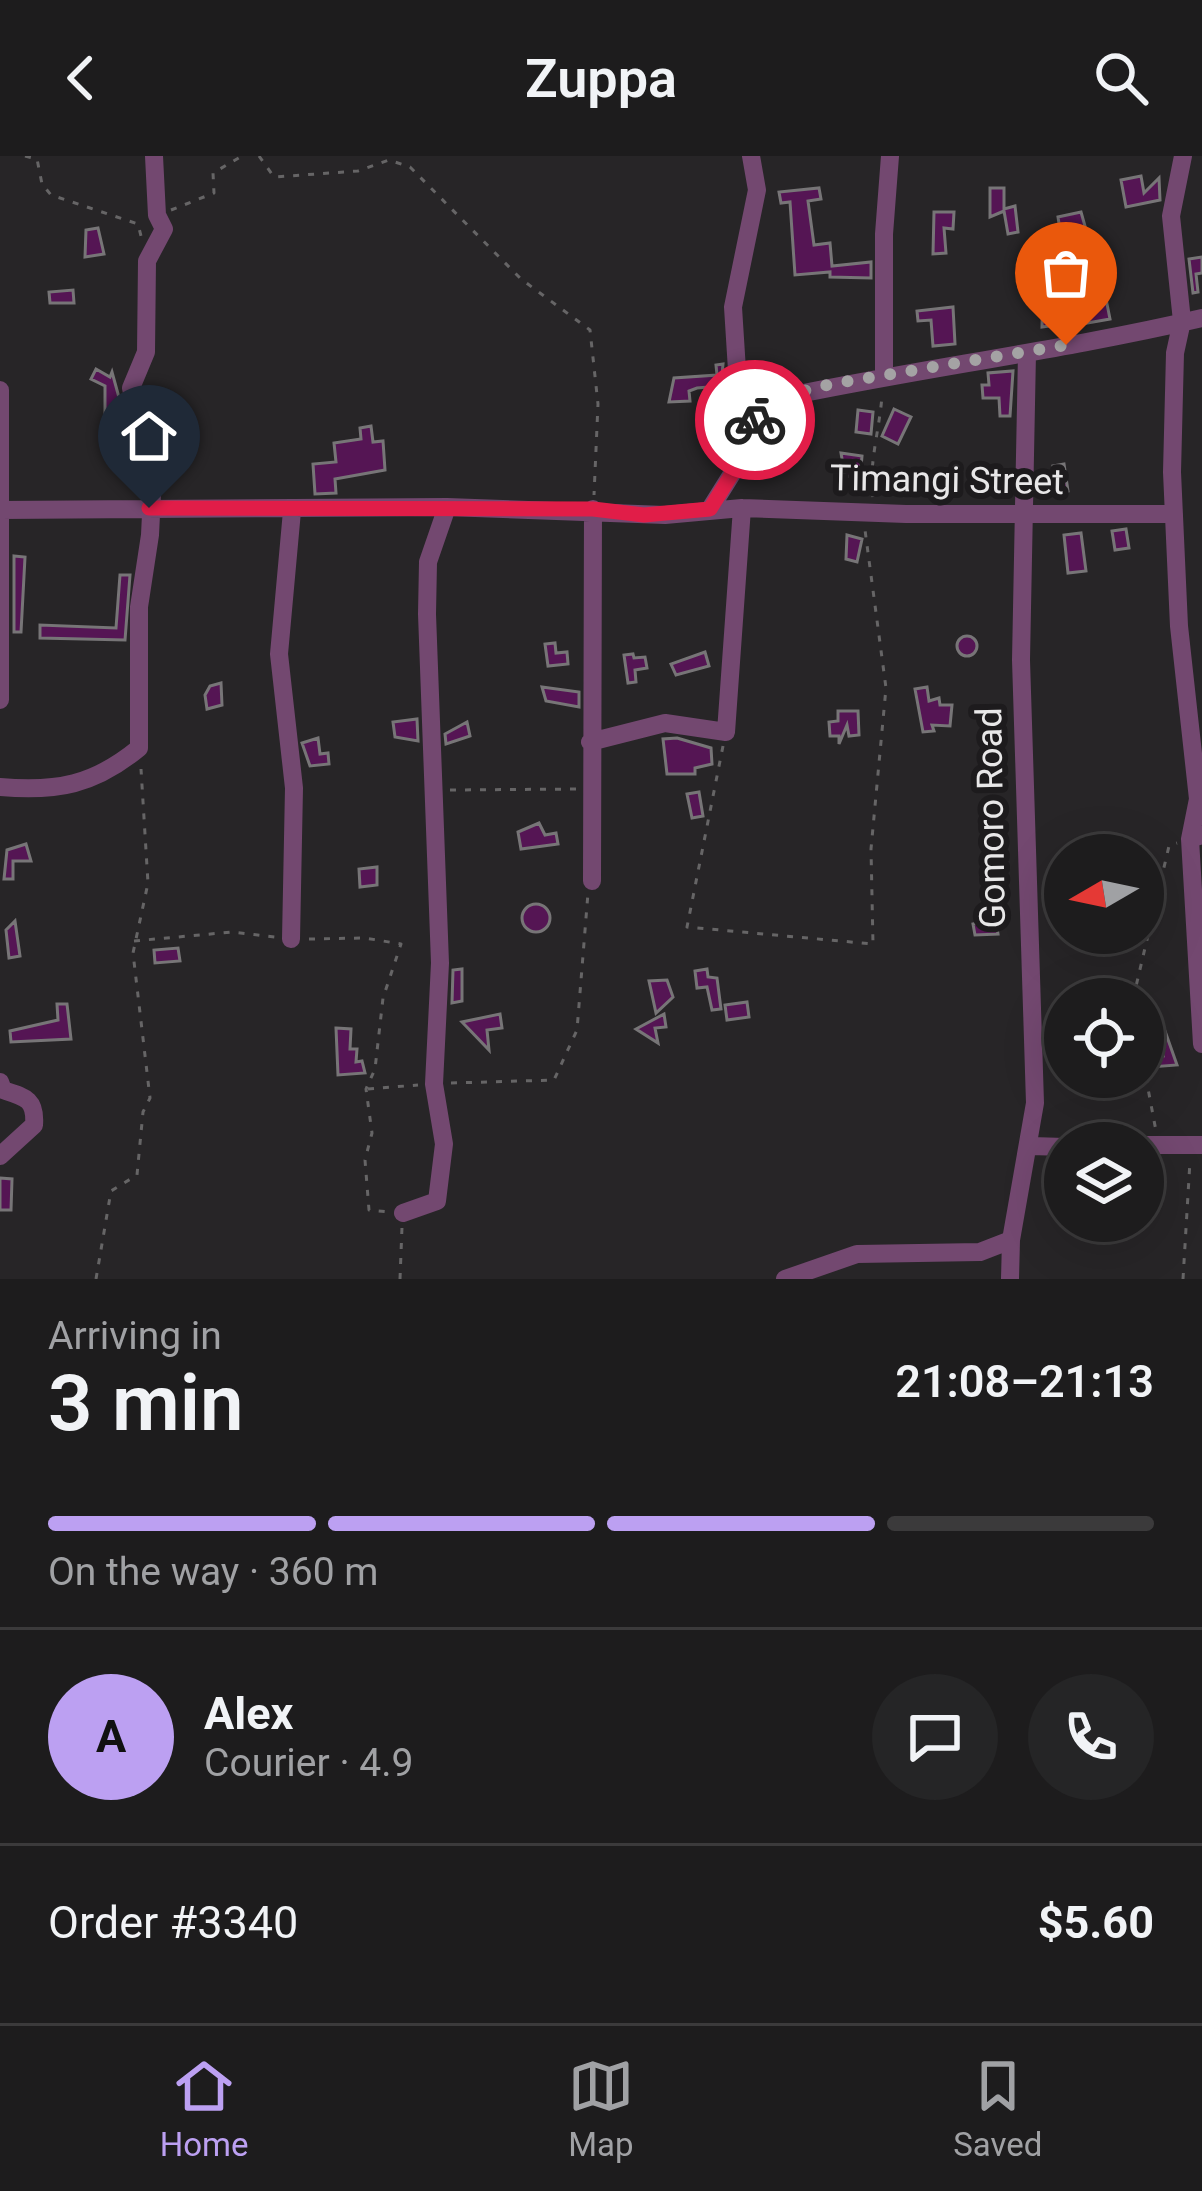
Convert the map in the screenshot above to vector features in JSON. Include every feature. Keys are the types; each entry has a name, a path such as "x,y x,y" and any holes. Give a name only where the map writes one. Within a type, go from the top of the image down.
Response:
{"street":[{"path":"0,787 72,787 94,781 139,748 139,607 156,412 135,406 131,388 146,352 147,261 164,229 158,215 154,156"},
{"path":"751,156 757,190 733,307 738,386 761,402 1192,320"},
{"path":"884,375 890,156"},
{"path":"1184,156 1171,216 1192,320 1174,353 1174,514 1198,799 1202,1044"},
{"name":"Gomoro Road","path":"1010,1279 1011,1240 1035,1102 1022,660 1028,353"},
{"path":"0,390 0,700"},
{"path":"710,509 745,453 761,402"},
{"path":"403,1213 437,1201 444,1144 434,1084 440,963 428,562 447,507"},
{"name":"Timangi Street","path":"0,510 447,507 593,509 644,515 742,508 1174,514"},
{"path":"590,742 665,723 726,732 742,508"},
{"path":"592,881 596,757 590,742 596,614 593,509"},
{"path":"291,939 294,788 279,654 292,511"},
{"path":"0,1082 3,1090 29,1099 35,1108 34,1125 0,1156"},
{"path":"1164,1145 1197,1146"},
{"path":"1031,1146 1044,1146"},
{"path":"784,1279 857,1253 980,1252 1011,1240"}],"path":[{"path":"25,156 37,159 42,184 51,195 138,224 147,261"},
{"path":"158,215 214,193 213,173 242,156"},
{"path":"259,156 274,176 358,171 389,160 410,167 520,280 590,329 598,404 593,509"},
{"path":"726,732 694,871 687,927 873,944 871,849 886,688 870,478 878,452 884,375"},
{"path":"96,1279 111,1191 136,1175 143,1112 150,1098 134,941 148,883 139,748"},
{"path":"435,789 592,790"},
{"path":"1138,978 1169,846 1196,837"},
{"path":"366,1089 554,1080 577,1030 592,881"},
{"path":"134,941 232,932 401,944 382,998 375,1069 366,1089 372,1133 364,1160 369,1210 403,1213 400,1279"},
{"path":"1183,1279 1197,1146"}],"building":[{"path":"1141,176 1144,193 1159,178 1160,200 1126,207 1121,180"},
{"path":"819,188 821,199 808,201 814,245 830,243 832,266 871,262 871,278 830,277 830,272 795,275 790,202 781,203 779,192"},
{"path":"990,188 1004,188 1004,209 1015,206 1018,232 1008,234 1004,211 990,217"},
{"path":"934,212 954,212 953,229 944,228 946,253 933,254"},
{"path":"1081,212 1085,226 1060,230 1058,217"},
{"path":"98,228 104,254 85,257 86,230"},
{"path":"1202,257 1202,273 1196,274 1198,292 1193,293 1189,259"},
{"path":"1100,269 1110,319 1076,325 1074,314 1081,312 1074,274"},
{"path":"1043,282 1058,282 1064,324 1042,327"},
{"path":"73,290 74,303 50,303 49,292"},
{"path":"953,307 955,344 933,346 931,320 918,321 917,311"},
{"path":"723,364 721,386 689,391 690,401 669,402 674,378 717,375 716,365"},
{"path":"96,369 110,377 112,372 123,412 105,414 105,386 91,379"},
{"path":"1013,371 1010,416 1000,416 999,398 983,398 982,385 989,385 988,373"},
{"path":"894,409 911,417 898,444 882,436"},
{"path":"858,410 873,412 871,434 856,432"},
{"path":"371,426 373,442 383,441 385,470 335,479 336,493 315,494 313,464 336,462 334,443 361,439 360,428"},
{"path":"841,453 862,456 860,478 845,476"},
{"path":"1064,464 1068,491 1058,493 1053,466"},
{"path":"1126,529 1129,548 1115,550 1112,531"},
{"path":"1081,533 1086,571 1068,573 1064,535"},
{"path":"847,535 862,539 857,562 846,559"},
{"path":"14,556 25,557 21,632 14,632"},
{"path":"120,575 130,575 125,640 40,638 40,625 116,628"},
{"path":"967,636 977,646 967,656 957,646"},
{"path":"555,643 556,653 567,652 568,664 548,666 545,644"},
{"path":"705,652 709,666 676,675 671,664"},
{"path":"624,655 634,658 645,657 647,668 635,670 636,682 628,683"},
{"path":"221,683 222,705 207,709 205,695 210,686"},
{"path":"542,687 579,692 579,707 546,701"},
{"path":"927,687 929,701 939,698 940,705 952,705 950,726 932,725 934,731 923,732 915,689"},
{"path":"838,711 858,711 859,735 849,736 847,725 839,744 839,736 830,736 829,722 838,721"},
{"path":"417,719 418,741 395,737 393,722"},
{"path":"467,722 470,736 446,744 445,734"},
{"path":"318,738 320,754 328,753 329,764 310,766 302,743"},
{"path":"663,739 711,748 712,764 695,768 695,774 667,774"},
{"path":"699,792 703,816 692,818 687,794"},
{"path":"539,823 545,835 556,833 558,844 521,849 518,832"},
{"path":"26,844 31,861 13,861 13,879 4,879 7,850"},
{"path":"377,867 377,885 360,887 359,869"},
{"path":"536,904 546,908 550,918 546,928 536,932 526,928 522,918 526,908"},
{"path":"996,920 998,934 975,935 973,924"},
{"path":"15,921 20,956 9,958 6,930"},
{"path":"178,948 180,961 155,963 154,950"},
{"path":"462,969 462,1001 452,1003 453,970"},
{"path":"707,969 708,977 717,978 721,1009 712,1010 707,987 697,988 695,971"},
{"path":"667,980 673,997 656,1013 649,981"},
{"path":"747,1002 749,1017 727,1020 725,1005"},
{"path":"57,1004 67,1004 71,1039 11,1042 10,1031 58,1020"},
{"path":"500,1014 502,1028 487,1030 489,1050 462,1022"},
{"path":"664,1014 666,1027 655,1028 658,1043 636,1029"},
{"path":"336,1028 351,1029 350,1049 357,1049 356,1062 362,1061 365,1073 338,1075"},
{"path":"1165,1031 1177,1065 1164,1066"},
{"path":"0,1178 12,1179 11,1210 0,1210"}],"way so far":[{"path":"755,420 761,402 831,384 1066,345"}],"route":[{"path":"149,508 593,509 644,515 710,509 745,453 755,420"}]}
